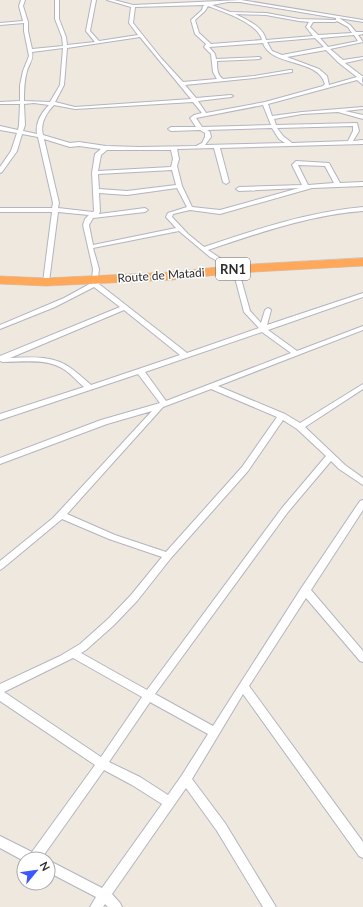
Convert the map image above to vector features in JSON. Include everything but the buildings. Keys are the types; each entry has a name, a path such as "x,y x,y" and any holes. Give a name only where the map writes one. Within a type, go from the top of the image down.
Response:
{"highway":[{"name":"Route de Matadi","path":"98,281 172,276 236,269 363,262"},
{"name":"RN1","path":"0,280 46,282 98,281"}],"street":[{"path":"0,171 14,151 22,125 21,103 25,71 31,56 26,31 26,22 21,6 23,0"},
{"path":"46,282 56,203 39,136 39,130 44,113 52,104 62,85 65,46 64,37 57,19 57,0"},
{"path":"94,0 88,31 98,42"},
{"path":"109,0 133,6 216,3"},
{"path":"222,80 216,77 213,60 214,56 207,48 209,44 197,34 193,20 208,5 227,1 240,1 363,21"},
{"path":"208,5 229,12 260,30 263,37 263,42 270,52 284,56 320,71 327,80 327,84 324,88"},
{"path":"133,6 131,24 182,84 205,114"},
{"path":"229,12 266,14 276,17 311,21 342,22"},
{"path":"284,56 330,49 361,42 342,22 332,17"},
{"path":"311,21 308,27 316,37 330,49 341,62 362,78"},
{"path":"0,24 26,22"},
{"path":"207,46 363,33"},
{"path":"30,50 141,36"},
{"path":"213,60 259,58"},
{"path":"341,62 363,58"},
{"path":"182,84 254,77 290,70"},
{"path":"196,148 204,144 208,137 207,132 200,128 193,118 205,114 265,103 362,78"},
{"path":"362,78 359,80 363,84"},
{"path":"0,104 52,104 75,108 231,96"},
{"path":"265,103 271,118 271,122 283,140 292,144"},
{"path":"271,118 363,108"},
{"path":"352,109 355,115"},
{"path":"338,110 344,113 363,117"},
{"path":"171,129 355,124 356,132 350,142"},
{"path":"0,128 39,136 70,145 79,144 106,148 217,148 363,142"},
{"path":"106,148 98,154 94,173 97,211 88,220 86,226 98,281 124,308 185,355"},
{"path":"217,148 226,182"},
{"path":"174,149 176,159 175,168 179,186 190,208"},
{"path":"308,187 295,165 296,164 327,164 338,185"},
{"path":"94,173 175,168"},
{"path":"239,189 363,184"},
{"path":"96,191 128,192 179,186"},
{"path":"296,354 263,329 245,308 236,269 219,260 204,249 179,229 169,217 170,214 190,208 220,212 308,187"},
{"path":"204,249 292,220 309,216 363,209"},
{"path":"0,210 56,210 94,215 145,210"},
{"path":"90,247 179,229"},
{"path":"0,327 58,303 98,281"},
{"path":"0,417 363,295"},
{"path":"0,359 124,308"},
{"path":"263,329 268,310"},
{"path":"0,461 133,412 163,405 363,328"},
{"path":"0,359 40,360 54,362 67,369 90,388"},
{"path":"140,371 163,405"},
{"path":"211,386 282,416 300,427 342,467 363,482"},
{"path":"300,427 363,386"},
{"path":"0,566 61,515 163,405"},
{"path":"0,689 83,647 111,622 134,598 168,556 245,469 282,416"},
{"path":"40,851 149,695 285,510 330,456"},
{"path":"96,907 186,779 243,686 363,504"},
{"path":"61,515 112,536 168,556"},
{"path":"305,590 363,658"},
{"path":"72,653 215,733"},
{"path":"243,686 363,852"},
{"path":"0,695 102,764 169,802"},
{"path":"186,779 221,827 270,907"},
{"path":"0,842 18,851"},
{"path":"56,870 104,895 116,907"}]}
